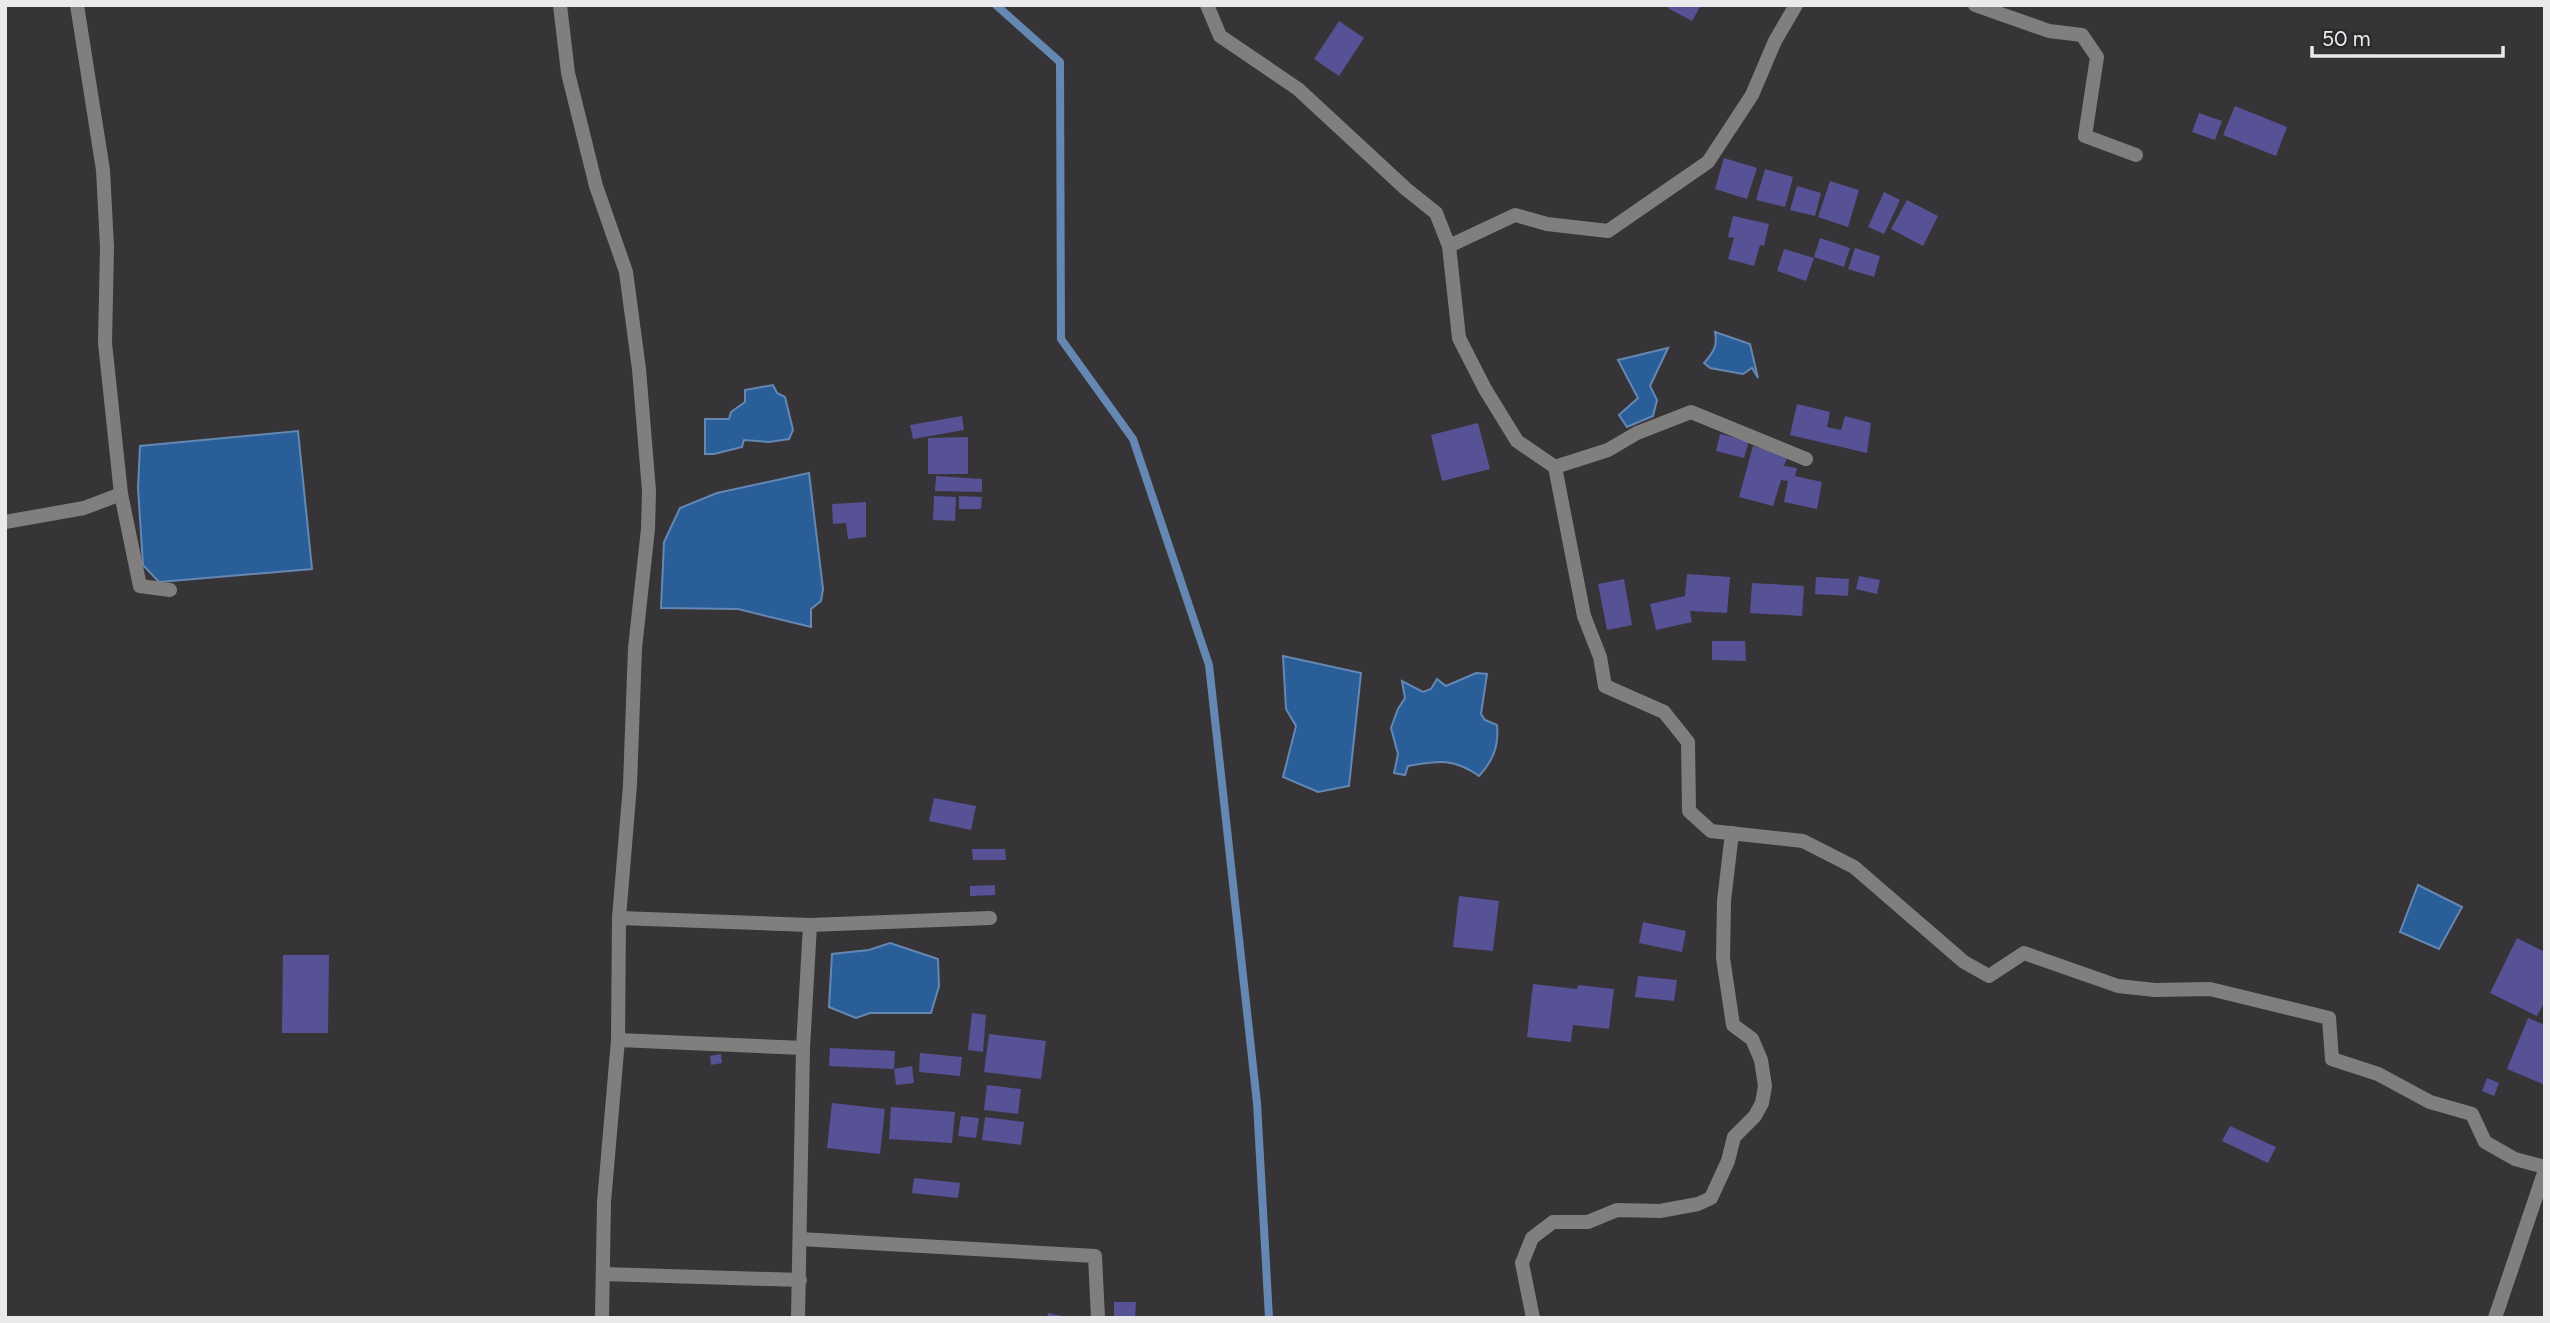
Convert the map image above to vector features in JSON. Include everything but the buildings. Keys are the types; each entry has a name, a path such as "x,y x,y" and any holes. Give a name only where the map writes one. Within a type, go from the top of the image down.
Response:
{"street":[{"path":"77,5 103,170 107,247 105,343 121,494 140,586 170,590"},
{"path":"560,5 568,74 596,186 626,272 639,369 649,491 648,530 635,648 630,785 620,918 618,1040 604,1202 602,1318"},
{"path":"1207,5 1220,36 1298,89 1436,214 1449,246 1459,338 1485,389 1517,441 1555,467 1584,616 1600,657 1605,686 1664,712 1688,742 1689,811 1711,831 1803,841 1854,867 1964,962 1989,976 2024,953 2118,986 2155,990 2210,989 2329,1018 2332,1059 2378,1074 2430,1102 2472,1114 2485,1142 2544,1176 2495,1318"},
{"path":"1449,246 1515,215 1547,224 1608,231 1708,162 1752,95 1775,41 1797,5"},
{"path":"1975,5 2049,31 2082,34 2097,57 2085,136 2136,155"},
{"path":"1555,467 1608,450 1637,433 1691,412 1806,459"},
{"path":"5,522 84,508 121,494"},
{"path":"1533,1318 1522,1263 1532,1238 1553,1222 1588,1222 1617,1210 1660,1211 1698,1205 1711,1198 1728,1161 1734,1137 1755,1116 1762,1102 1765,1086 1761,1060 1752,1038 1733,1026 1723,958 1724,901 1732,833"},
{"path":"620,918 810,925 990,918"},
{"path":"799,1318 803,1048 810,925"},
{"path":"618,1040 803,1048"},
{"path":"800,1239 1095,1256 1098,1318"},
{"path":"603,1274 800,1280"}],"water":[{"path":"1715,332 1750,344 1758,378 1752,368 1743,374 1710,368 1704,363 1714,349"},
{"path":"1668,348 1650,386 1657,400 1653,416 1627,427 1619,415 1638,398 1618,360"},
{"path":"773,385 777,393 785,397 793,430 789,439 769,442 744,440 742,447 705,454 705,419 729,419 731,412 745,402 745,390"},
{"path":"298,431 312,569 159,582 143,565 138,488 140,446"},
{"path":"809,473 823,589 821,601 811,609 811,627 738,609 661,608 664,542 680,508 717,493"},
{"path":"1283,656 1361,673 1349,786 1318,792 1283,777 1296,726 1286,709"},
{"path":"1476,673 1487,674 1481,714 1485,720 1497,725 1496,746 1484,770 1479,776 1453,763 1436,762 1408,766 1405,775 1394,773 1398,754 1391,728 1405,698 1402,681 1423,692 1431,689 1437,679 1446,686"},
{"path":"2418,885 2462,907 2439,949 2400,932"},
{"path":"890,943 938,959 939,986 931,1013 870,1013 856,1018 829,1007 832,954 869,950"}],"waterway":[{"path":"996,5 1060,62 1061,339 1133,439 1209,665 1257,1103 1269,1318"}]}
